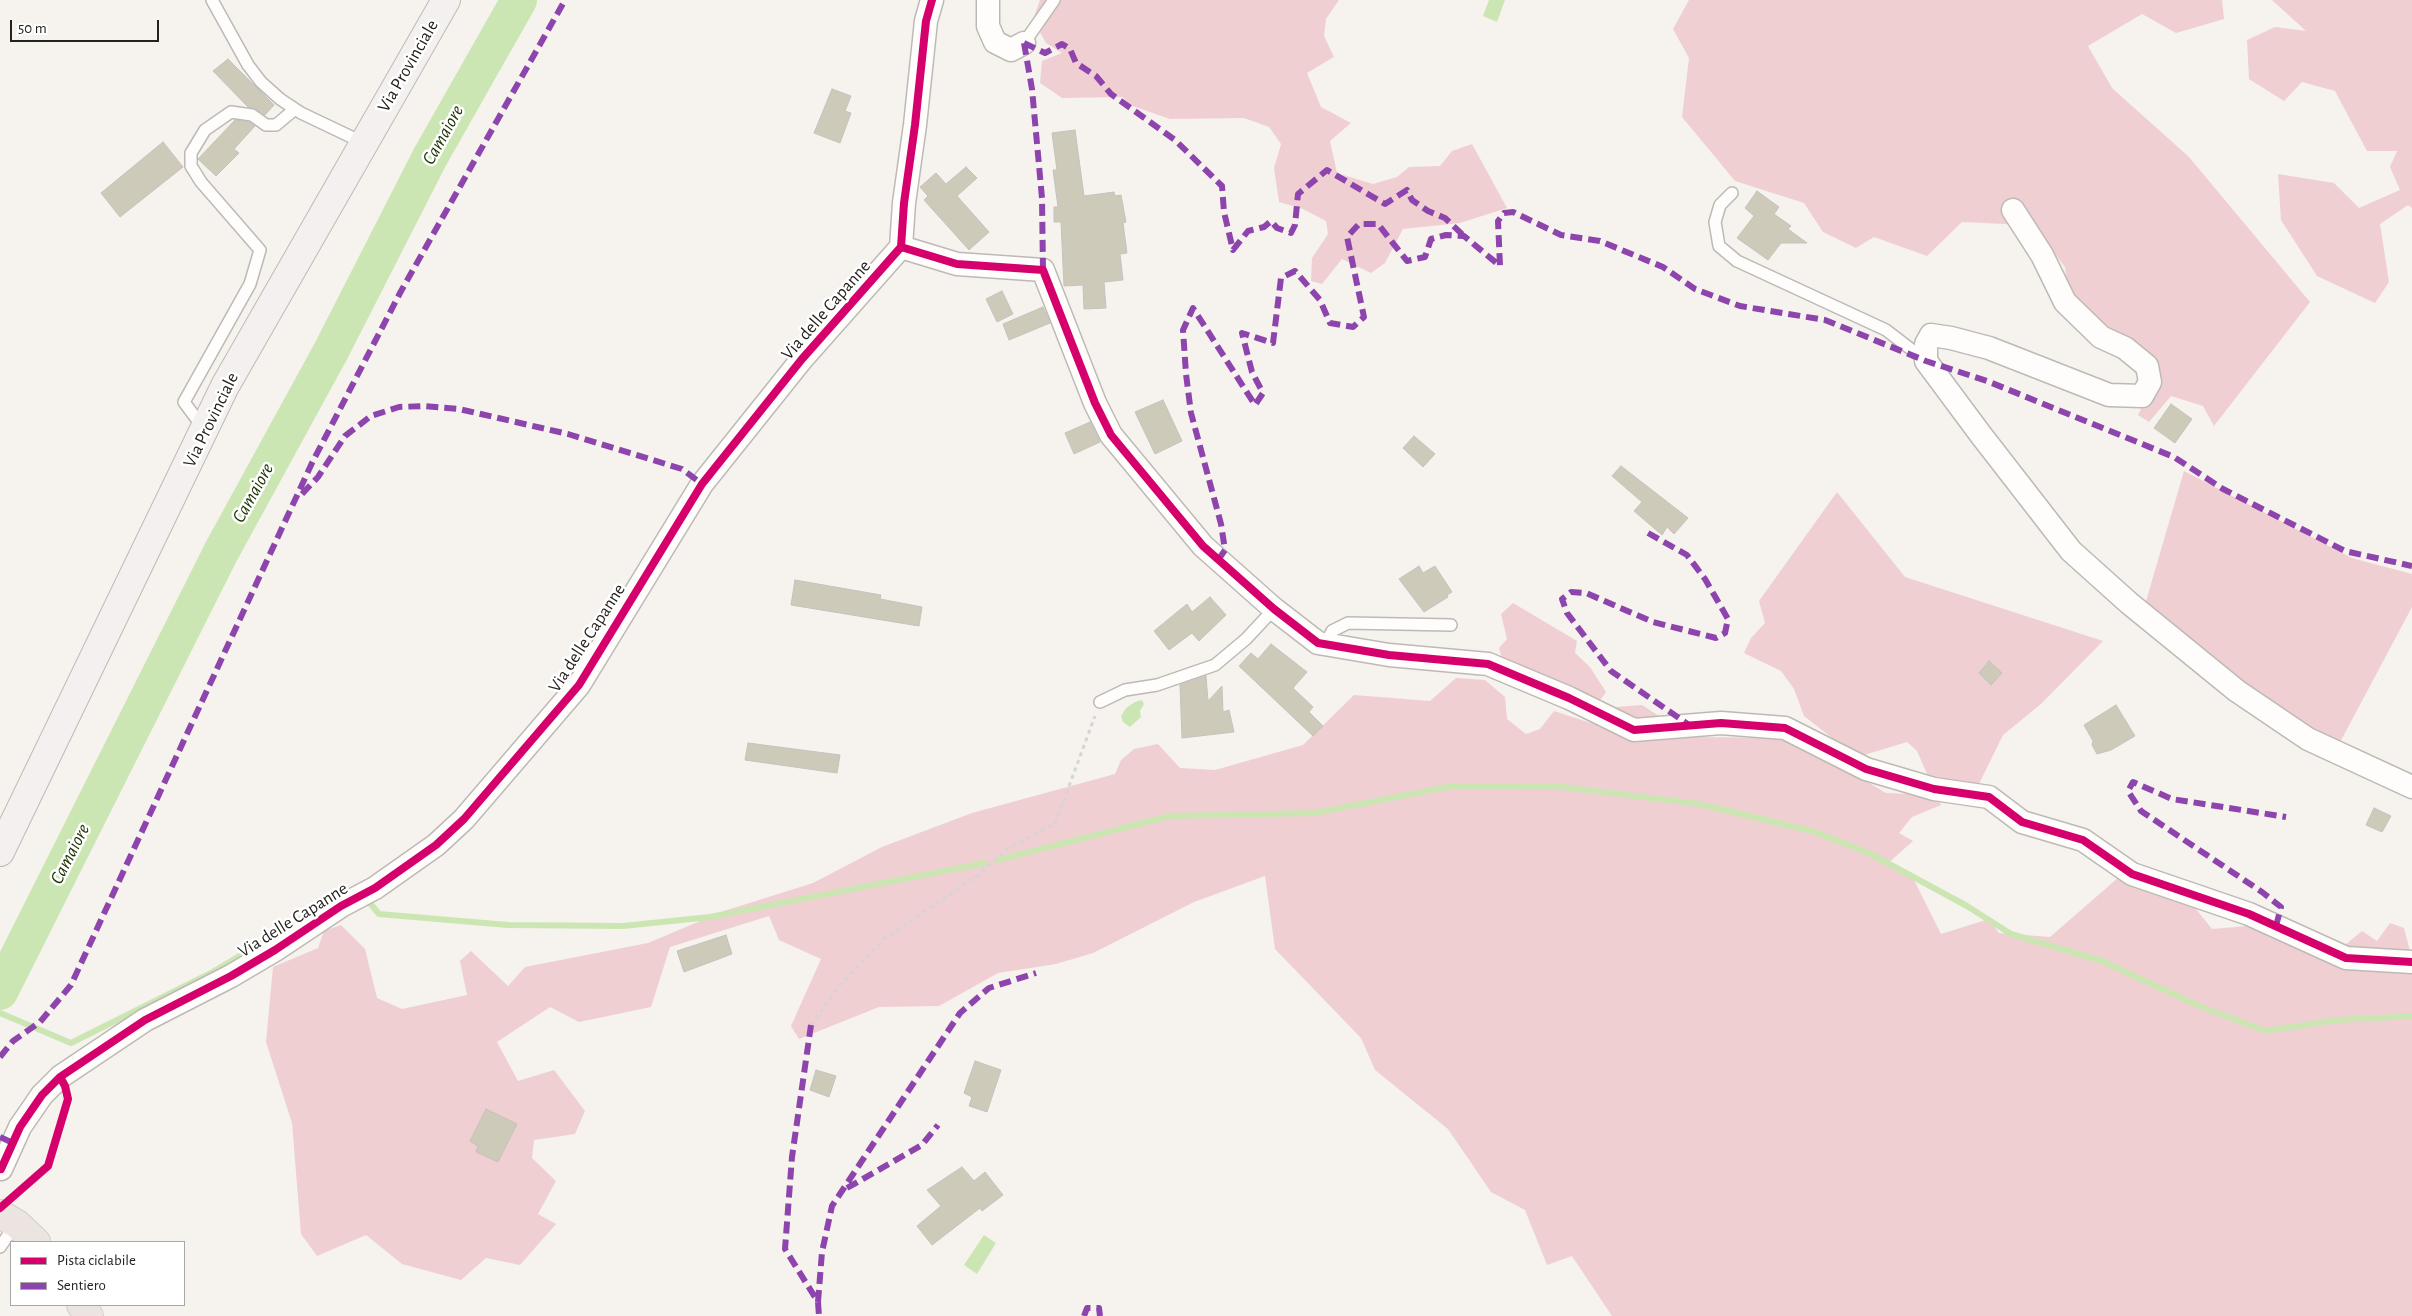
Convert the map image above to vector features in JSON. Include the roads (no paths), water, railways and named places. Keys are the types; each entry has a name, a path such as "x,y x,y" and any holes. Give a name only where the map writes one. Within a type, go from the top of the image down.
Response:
{"main road":[{"name":"Via Provinciale","path":"0,852 225,386 446,0"},
{"path":"8,1219 35,1241"}],"street":[{"path":"932,0 926,21 915,125 904,203 901,247 957,264 1043,270 1095,404 1111,435 1203,546 1274,609 1318,643 1389,655 1488,664 1569,698 1634,730 1721,723 1785,728 1866,769 1934,789 1989,797 2022,822 2083,840 2132,874 2249,914 2346,958 2412,962"},
{"path":"988,0 988,26 995,42 1011,50 1024,43"},
{"path":"2013,210 2042,255 2065,302 2101,337 2126,348 2147,366 2150,382 2142,396 2109,395 1988,348 1951,338 1930,335 1926,344 1926,361 2071,551 2129,603 2237,691 2308,739 2412,787"},
{"name":"Via delle Capanne","path":"0,1170 20,1128 42,1095 60,1077 145,1020 231,976 341,906 375,888 436,845 464,819 579,685 702,484 802,359 901,247"}],"lane":[{"path":"212,0 248,65 261,82 295,109 364,143"},
{"path":"1024,43 1054,0"},
{"path":"205,430 184,402 250,284 260,250 201,182 191,166 191,153 205,130 231,112 252,115 266,125 276,125 295,109"},
{"path":"1732,193 1720,205 1715,222 1719,246 1737,261 1886,330 1926,361"},
{"path":"1100,702 1125,690 1157,685 1215,665 1246,639 1274,609"},
{"path":"1326,644 1332,631 1348,624 1451,625"},
{"path":"0,1247 8,1219"}],"waterway":[{"name":"Camaiore","path":"0,992 221,552 331,351 430,157 519,0"},
{"path":"998,860 1170,816 1315,813 1452,786 1563,787 1699,804 1812,831 1869,853 1967,906 2011,934 2102,961 2197,1005 2265,1031 2338,1020 2412,1016"},
{"path":"365,897 379,914 508,925 623,926 710,917 985,863"},
{"path":"0,1013 71,1043 211,973 316,910"}]}
